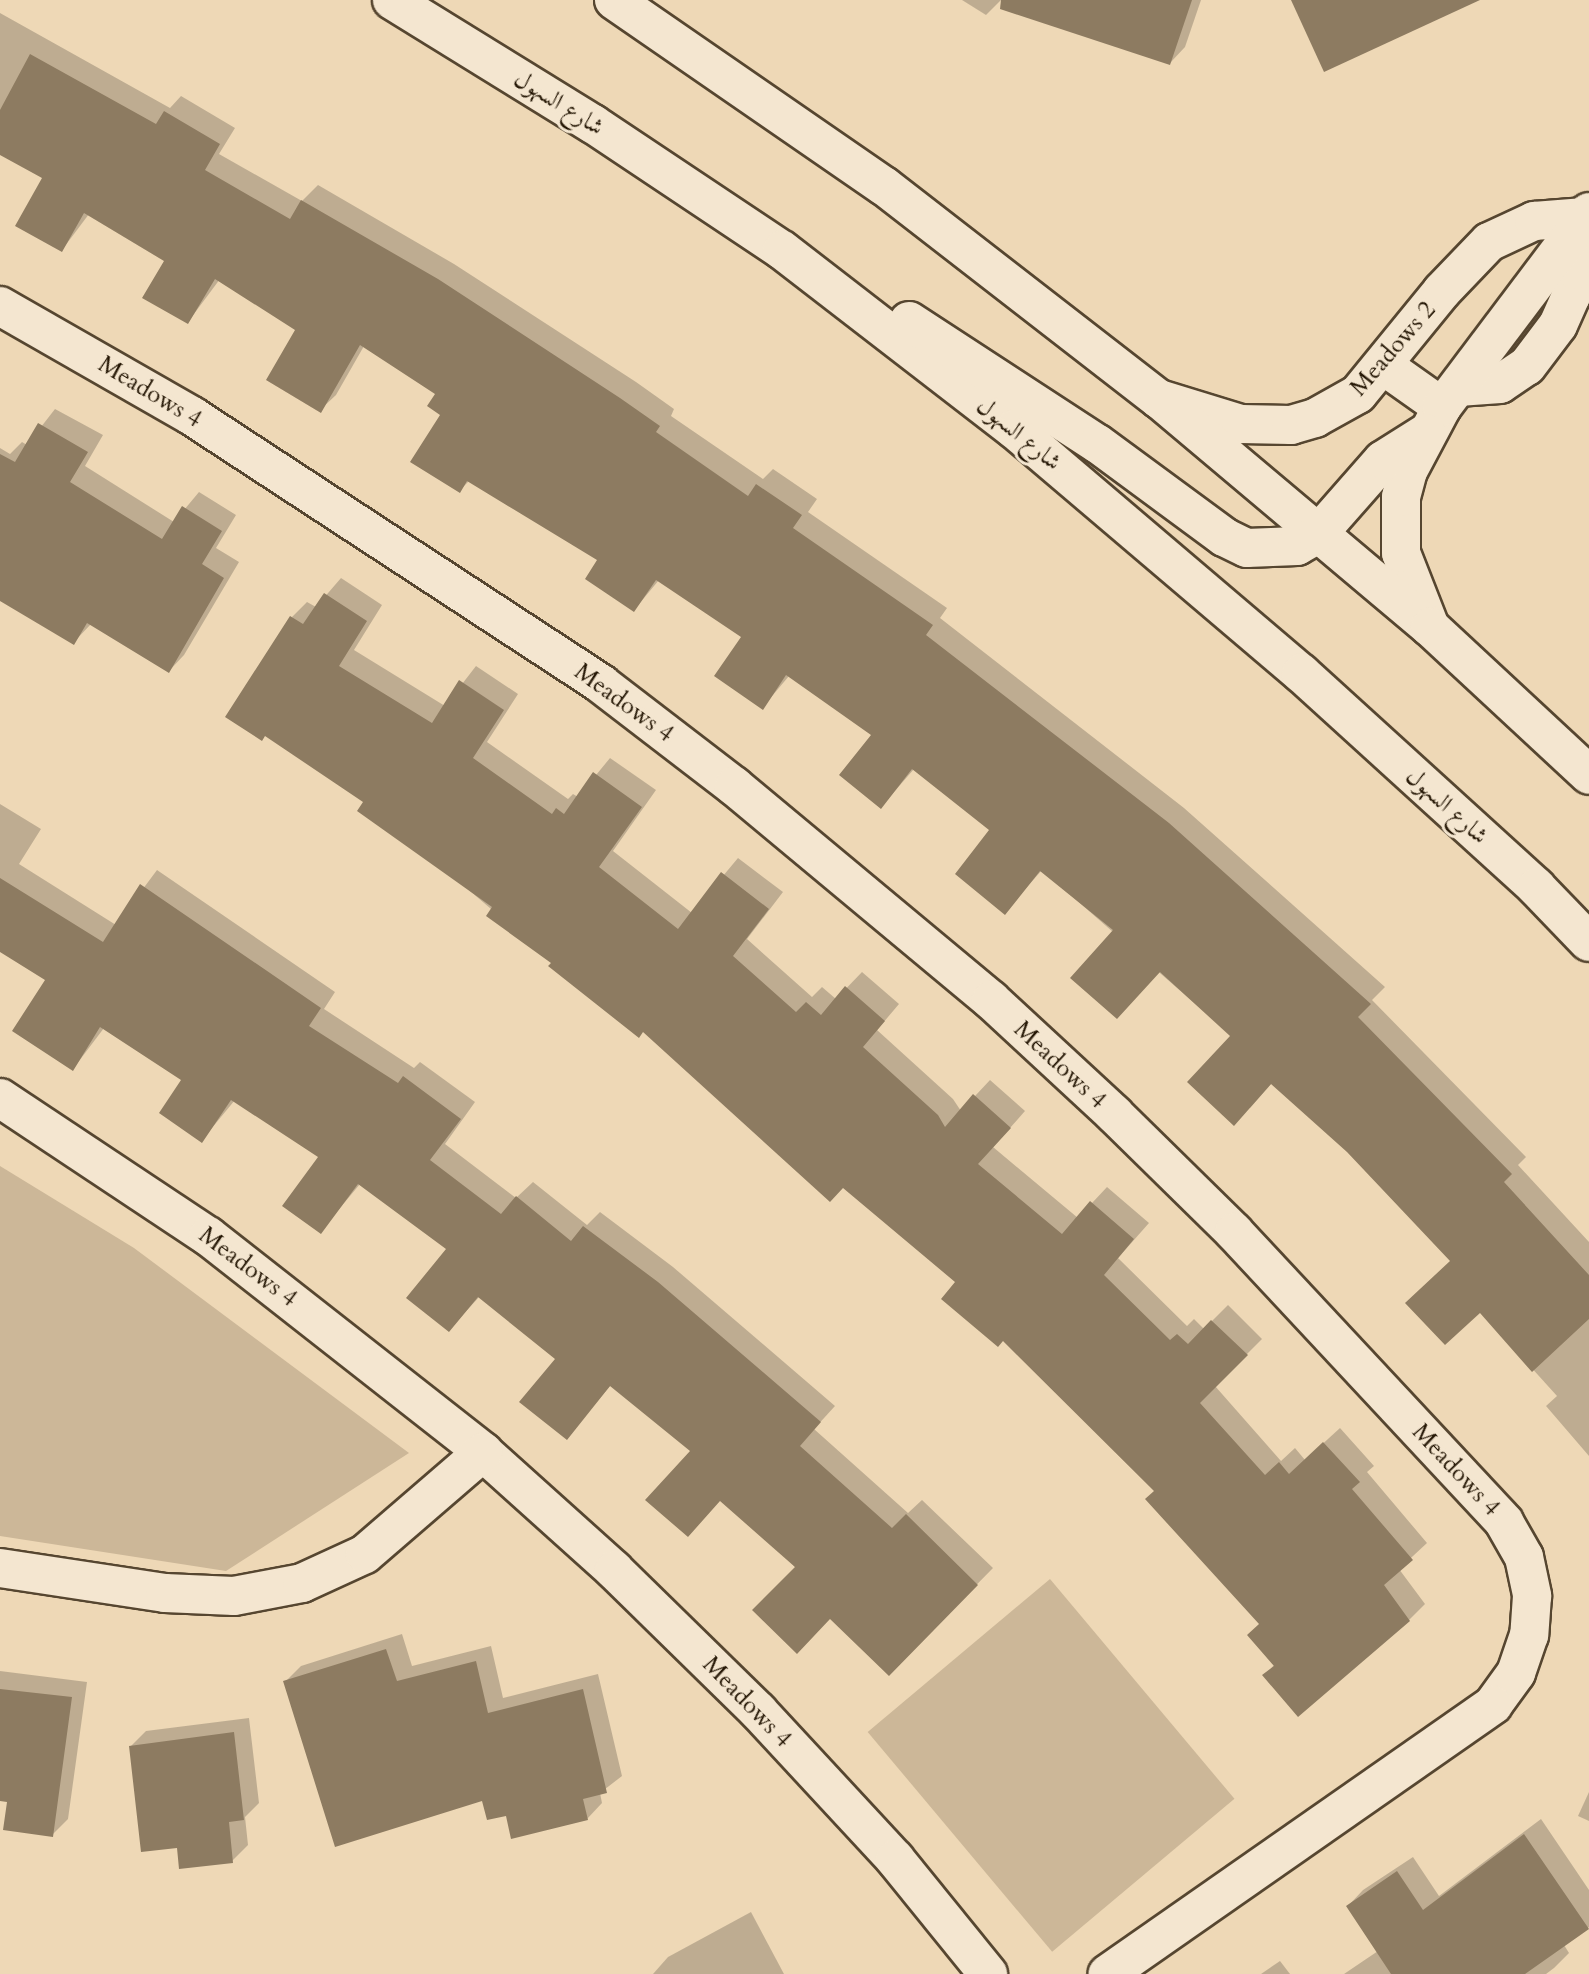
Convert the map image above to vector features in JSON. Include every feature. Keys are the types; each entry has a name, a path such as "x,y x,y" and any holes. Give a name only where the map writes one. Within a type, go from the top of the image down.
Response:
{"street":[{"name":"شارع السهول","path":"392,0 593,124 782,250 1161,550 1427,788 1589,942"},
{"path":"614,0 884,186 1159,399 1430,627 1589,775"},
{"name":"Meadows 2","path":"1159,399 1241,424 1291,425 1338,408 1384,366 1442,291 1489,243 1534,221 1582,222 1571,296 1558,325 1527,366 1500,384 1442,409"},
{"path":"782,250 995,374 1224,537 1247,548 1271,551 1297,546 1318,534 1383,460 1442,409"},
{"name":"Meadows 4","path":"0,306 192,415 601,684 778,821 991,1000 1114,1114 1234,1232 1504,1522 1524,1557 1532,1596 1529,1635 1516,1673 1493,1705 1108,1974"},
{"path":"1384,366 1442,409"},
{"path":"1430,627 1409,580 1399,525 1408,471 1442,409"},
{"name":"Meadows 4","path":"0,1098 208,1236 483,1452 614,1570 758,1711 895,1859 988,1974"},
{"path":"0,1568 179,1594 234,1596 302,1583 365,1553 483,1452"}],"shaded area":[{"path":"0,1166 134,1248 409,1453 226,1571 0,1536"},
{"path":"1050,1579 1234,1799 1052,1952 868,1732"}],"building":[{"path":"1001,0 1192,0 1170,65 1000,9"},
{"path":"1291,0 1480,0 1324,72"},
{"path":"30,54 156,124 164,111 220,144 205,170 290,219 301,200 438,279 660,426 656,432 748,496 756,484 802,515 793,528 933,625 926,635 1169,823 1371,1004 1358,1017 1512,1174 1504,1182 1589,1275 1589,1319 1532,1372 1480,1313 1445,1345 1405,1303 1450,1261 1347,1152 1271,1084 1234,1126 1187,1082 1230,1036 1160,972 1117,1019 1070,978 1113,930 1040,871 1005,915 955,874 989,830 912,769 881,809 839,775 871,735 786,675 763,710 714,676 741,637 656,580 634,612 585,579 597,560 467,481 460,493 410,462 440,415 427,406 435,394 360,345 321,413 266,380 295,330 215,279 188,324 142,298 164,261 84,213 62,252 15,226 42,178 0,155 0,110"},
{"path":"38,423 88,452 70,482 162,539 182,506 222,531 202,564 224,578 169,673 87,623 74,645 0,601 0,454 15,462"},
{"path":"324,593 367,621 339,666 432,723 459,680 504,710 473,758 552,814 556,808 564,814 593,772 642,807 599,867 678,929 721,872 769,909 733,956 796,1012 806,1002 821,1015 845,986 885,1021 863,1047 938,1115 945,1127 973,1094 1011,1128 978,1164 1062,1234 1090,1201 1134,1239 1104,1275 1170,1340 1177,1334 1188,1344 1211,1320 1248,1355 1200,1403 1265,1475 1279,1462 1289,1474 1323,1442 1360,1482 1352,1489 1413,1560 1384,1585 1410,1621 1298,1717 1262,1675 1274,1666 1247,1635 1259,1624 1145,1499 1154,1491 1003,1341 998,1347 941,1299 955,1282 843,1188 830,1202 643,1032 639,1038 548,966 551,963 486,916 492,907 357,811 363,802 265,736 262,741 225,717 290,616 303,624"},
{"path":"0,878 103,942 140,884 321,1008 309,1026 398,1083 403,1076 461,1119 430,1160 501,1214 516,1196 571,1241 583,1226 658,1282 821,1422 800,1446 892,1528 906,1514 978,1585 889,1676 830,1619 797,1654 752,1610 795,1567 720,1501 688,1537 645,1500 690,1451 610,1386 567,1440 519,1402 555,1359 478,1297 449,1332 406,1298 446,1249 358,1184 321,1234 282,1206 318,1157 231,1100 202,1143 159,1113 181,1080 100,1027 73,1071 12,1031 45,980 0,952"},
{"path":"386,1649 397,1681 476,1661 488,1713 583,1689 607,1793 583,1799 588,1820 511,1839 506,1816 487,1820 482,1801 335,1847 283,1681"},
{"path":"0,1689 72,1697 53,1837 3,1830 7,1802 0,1801"},
{"path":"234,1732 244,1820 229,1822 233,1863 179,1869 177,1848 141,1852 129,1746"},
{"path":"1524,1834 1589,1929 1525,1974 1391,1974 1346,1906 1397,1871 1423,1910"}]}
